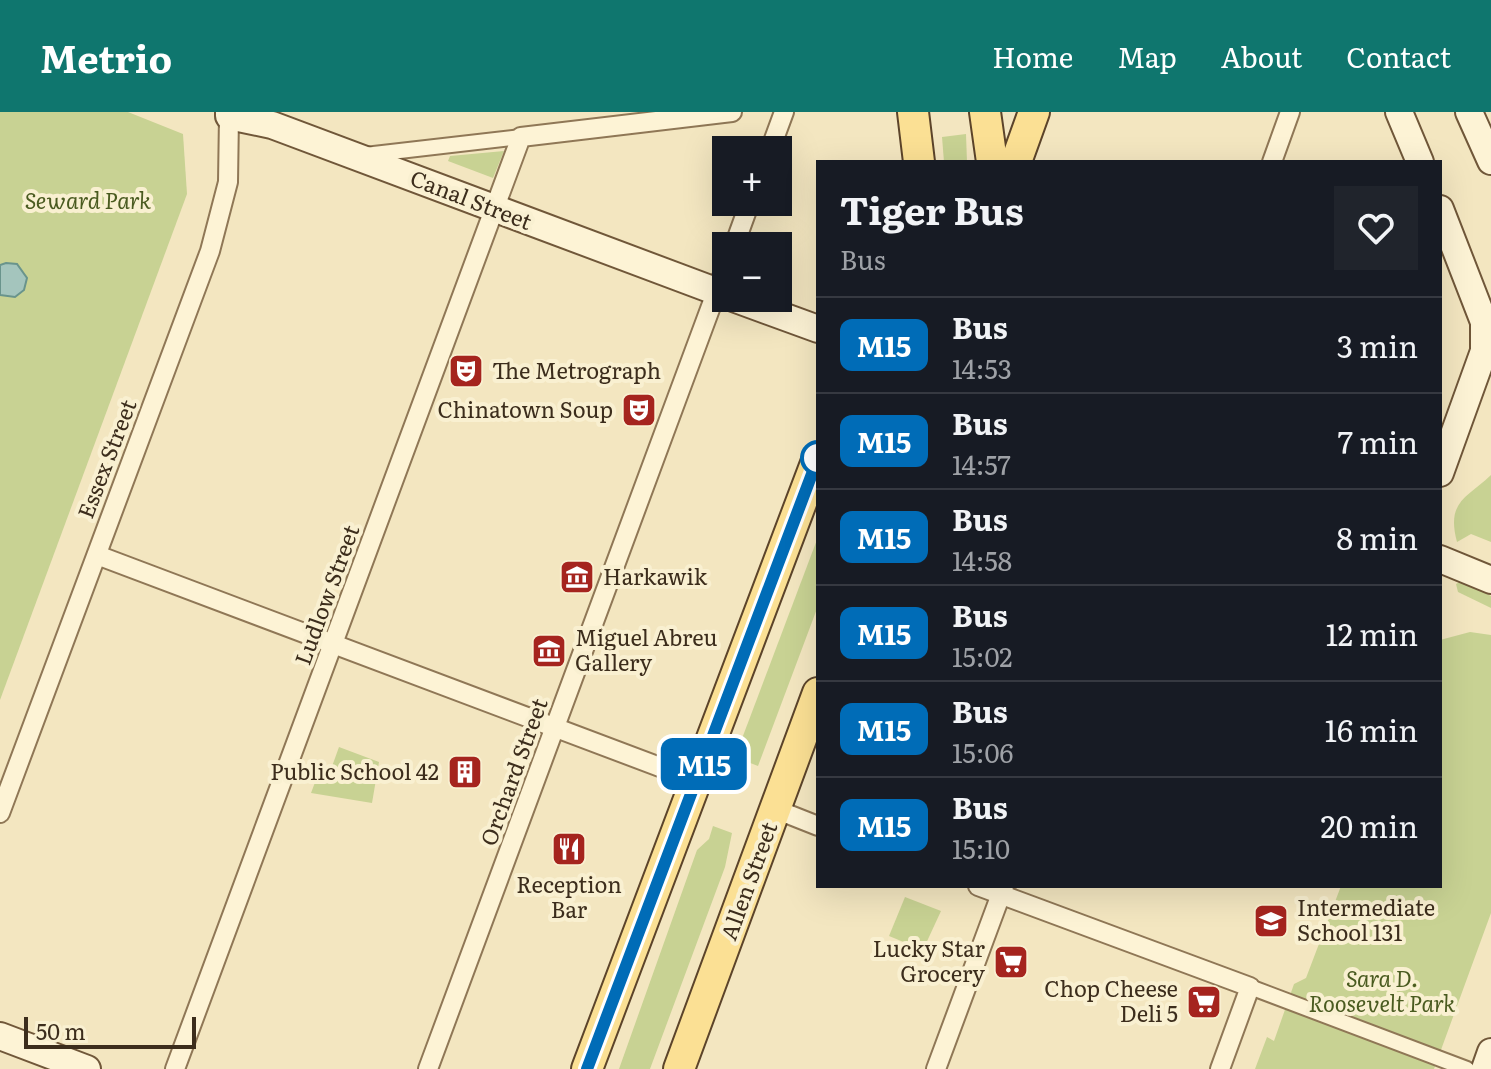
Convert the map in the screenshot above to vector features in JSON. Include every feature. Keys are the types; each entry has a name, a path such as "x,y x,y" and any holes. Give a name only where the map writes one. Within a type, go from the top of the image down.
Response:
{"main road":[{"path":"913,112 919,160"},
{"path":"985,112 992,160"},
{"path":"1017,160 1034,112"},
{"path":"1399,112 1419,160"},
{"path":"1469,112 1491,161"},
{"name":"Canal Street","path":"224,113 272,125 712,290"},
{"path":"1442,214 1484,322 1484,351 1442,467"},
{"name":"Canal Street","path":"772,312 816,328"},
{"path":"587,1069 816,463"},
{"path":"1442,560 1491,580"},
{"name":"Allen Street","path":"679,1069 816,698"},
{"path":"0,1036 87,1069"},
{"path":"1485,1069 1491,1052"}],"street":[{"path":"357,156 732,112"},
{"path":"775,136 784,112"},
{"path":"1273,160 1290,112"},
{"name":"Essex Street","path":"0,813 210,251 228,182 224,113"},
{"name":"Ludlow Street","path":"175,1069 335,645 521,137"},
{"name":"Orchard Street","path":"428,1069 556,728 718,312"},
{"path":"97,555 697,781"},
{"path":"775,809 816,825"},
{"path":"936,1069 1002,890 1467,1069"},
{"path":"1220,1069 1250,987"}],"green space":[{"name":"Seward Park","path":"0,112 128,112 183,134 187,194 0,700"},
{"path":"966,134 967,160 944,160 942,137"},
{"path":"504,151 493,178 448,161 450,156"},
{"path":"1491,475 1491,542 1471,534 1457,542 1454,517 1457,509 1467,495"},
{"path":"816,542 816,611 758,766 735,757"},
{"path":"1462,581 1491,596 1491,608 1458,592 1456,584"},
{"name":"Sara D. Roosevelt Park","path":"1470,632 1491,635 1491,913 1434,1069 1255,1069 1267,1037 1274,1041 1294,984 1306,978 1340,888 1442,888 1442,639"},
{"path":"339,747 379,762 372,803 311,793 320,769 330,772"},
{"path":"713,826 732,833 725,867 650,1069 619,1069 697,850 709,839"},
{"path":"905,897 941,911 923,950 889,936"}],"water":[{"path":"17,264 27,278 24,290 15,297 0,295 0,265"}],"bus line":[{"name":"M15","path":"587,1069 816,463"}],"place":[{"name":"The Metrograph","path":"466,371"},
{"name":"Chinatown Soup","path":"639,410"},
{"name":"Harkawik","path":"577,577"},
{"name":"Miguel Abreu Gallery","path":"549,651"},
{"name":"Public School 42","path":"465,772"},
{"name":"Reception Bar","path":"569,849"},
{"name":"Intermediate School 131","path":"1271,921"},
{"name":"Lucky Star Grocery","path":"1011,962"},
{"name":"Chop Cheese Deli 5","path":"1204,1002"}]}
